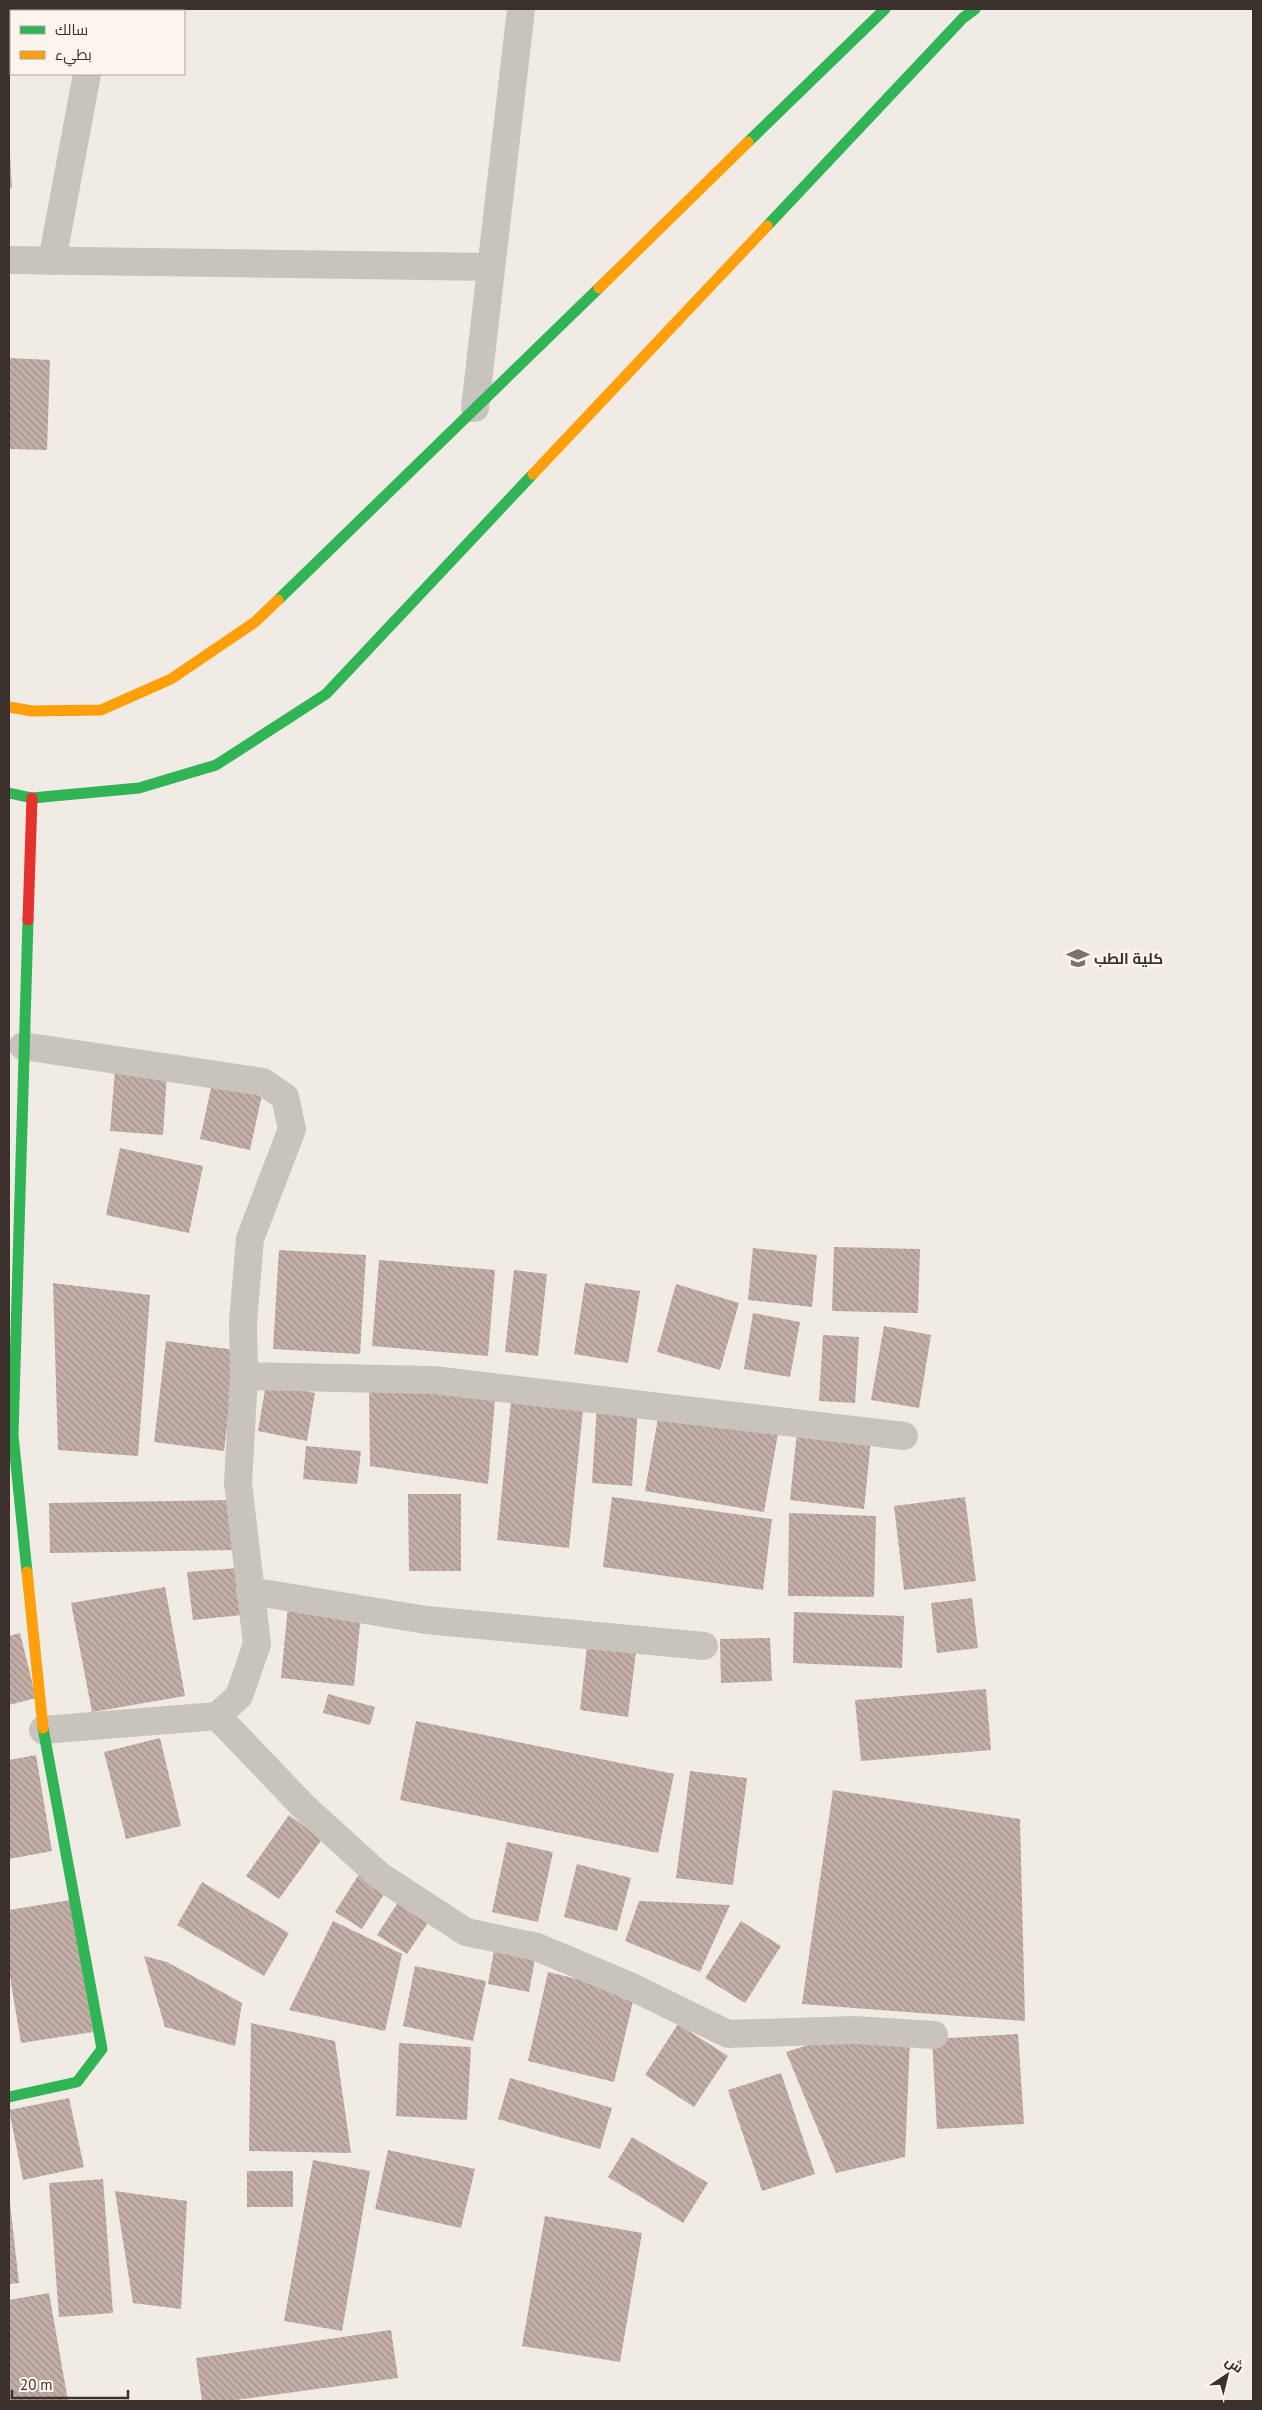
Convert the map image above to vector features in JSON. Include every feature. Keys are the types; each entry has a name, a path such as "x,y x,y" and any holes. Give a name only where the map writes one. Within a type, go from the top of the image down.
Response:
{"street":[{"path":"475,408 520,9"},
{"path":"9,707 32,711 101,710 171,679 254,622 885,9"},
{"path":"9,793 32,798 139,788 216,765 326,694 963,18 975,9"},
{"path":"52,261 87,75"},
{"path":"9,260 491,267"},
{"path":"9,2097 77,2082 102,2049 43,1730 13,1435 14,1212 23,1046 32,798"},
{"path":"23,1046 264,1082 285,1097 292,1129 250,1239 243,1322 244,1376 238,1483 257,1644 239,1696 217,1716 43,1730"},
{"path":"244,1376 433,1380 904,1436"},
{"path":"250,1591 426,1620 704,1646"},
{"path":"217,1716 304,1806 380,1876 466,1932 538,1947 632,1988 728,2034 854,2030 934,2035"}],"building":[{"path":"10,155 12,188 9,188"},
{"path":"9,358 50,360 47,450 9,449"},
{"path":"115,1070 167,1074 163,1135 110,1131"},
{"path":"213,1079 263,1090 250,1150 200,1139"},
{"path":"120,1148 203,1166 189,1233 106,1215"},
{"path":"834,1247 920,1249 918,1313 832,1311"},
{"path":"753,1248 817,1255 812,1307 748,1300"},
{"path":"279,1250 366,1255 360,1354 273,1349"},
{"path":"379,1260 495,1270 488,1356 372,1346"},
{"path":"514,1270 547,1274 538,1356 505,1352"},
{"path":"53,1283 150,1295 138,1456 58,1450"},
{"path":"585,1283 640,1291 628,1363 574,1354"},
{"path":"676,1284 739,1303 720,1370 657,1352"},
{"path":"753,1313 800,1322 790,1377 744,1369"},
{"path":"884,1326 931,1335 919,1408 871,1400"},
{"path":"823,1335 859,1337 855,1403 819,1401"},
{"path":"166,1341 236,1350 224,1451 154,1442"},
{"path":"266,1384 315,1393 307,1441 258,1431"},
{"path":"369,1388 495,1399 488,1484 370,1466"},
{"path":"512,1392 584,1400 569,1548 497,1540"},
{"path":"597,1405 638,1409 632,1486 592,1483"},
{"path":"660,1407 779,1428 764,1512 645,1491"},
{"path":"797,1432 871,1439 864,1509 790,1500"},
{"path":"306,1446 361,1451 357,1484 303,1479"},
{"path":"408,1494 461,1494 461,1571 409,1571"},
{"path":"612,1497 772,1519 763,1590 603,1567"},
{"path":"965,1497 976,1581 904,1590 894,1506"},
{"path":"234,1500 235,1550 50,1553 49,1503"},
{"path":"789,1513 876,1516 874,1597 788,1596"},
{"path":"237,1568 242,1615 193,1620 187,1572"},
{"path":"165,1587 185,1696 92,1712 71,1603"},
{"path":"972,1598 978,1648 937,1653 931,1603"},
{"path":"288,1606 361,1614 354,1686 281,1678"},
{"path":"794,1612 904,1616 902,1668 793,1663"},
{"path":"20,1633 36,1698 9,1705 9,1636"},
{"path":"588,1637 637,1643 628,1717 580,1710"},
{"path":"770,1638 772,1681 721,1683 720,1639"},
{"path":"986,1689 991,1750 861,1761 855,1700"},
{"path":"328,1694 375,1707 370,1725 323,1713"},
{"path":"416,1721 674,1774 658,1853 400,1800"},
{"path":"160,1738 181,1826 126,1839 104,1752"},
{"path":"36,1755 52,1851 9,1859 9,1760"},
{"path":"690,1771 747,1778 733,1885 676,1878"},
{"path":"833,1790 1020,1819 1025,2021 802,2004"},
{"path":"289,1815 322,1839 279,1899 246,1876"},
{"path":"507,1842 553,1852 538,1922 492,1912"},
{"path":"577,1864 631,1878 617,1931 564,1917"},
{"path":"361,1871 388,1888 362,1929 335,1912"},
{"path":"202,1882 289,1933 264,1976 177,1925"},
{"path":"70,1900 93,2032 21,2043 9,1971 9,1910"},
{"path":"399,1901 430,1920 407,1954 377,1935"},
{"path":"639,1901 730,1905 700,1972 625,1941"},
{"path":"333,1921 402,1954 385,2031 289,2010"},
{"path":"741,1921 781,1946 745,2003 705,1978"},
{"path":"495,1945 536,1953 529,1992 488,1984"},
{"path":"144,1956 167,1962 242,2003 235,2046 165,2027"},
{"path":"415,1966 486,1981 473,2041 403,2026"},
{"path":"548,1972 635,1993 614,2082 528,2061"},
{"path":"251,2023 335,2041 351,2153 249,2151"},
{"path":"678,2024 728,2056 694,2107 645,2075"},
{"path":"1018,2034 1024,2124 937,2129 932,2039"},
{"path":"840,2035 910,2040 905,2157 836,2173 786,2052"},
{"path":"399,2043 471,2047 467,2120 396,2116"},
{"path":"781,2073 815,2174 762,2191 728,2090"},
{"path":"510,2078 612,2108 600,2149 498,2119"},
{"path":"69,2098 84,2167 23,2180 9,2110"},
{"path":"632,2137 708,2183 683,2223 608,2177"},
{"path":"388,2150 475,2169 461,2228 375,2209"},
{"path":"313,2160 370,2171 342,2331 284,2321"},
{"path":"247,2171 293,2171 293,2207 247,2207"},
{"path":"103,2179 113,2313 59,2317 49,2183"},
{"path":"115,2191 187,2201 181,2309 133,2303"},
{"path":"9,2194 19,2283 9,2284"},
{"path":"545,2216 642,2233 620,2362 522,2346"},
{"path":"49,2293 68,2401 9,2401 9,2300"},
{"path":"391,2330 398,2378 228,2401 202,2401 196,2358"}],"traffic: fast":[{"path":"748,142 885,9"},
{"path":"767,226 963,18 975,9"},
{"path":"278,600 599,288"},
{"path":"9,793 32,798 139,788 216,765 326,694 533,474"},
{"path":"27,1572 13,1435 28,920"},
{"path":"9,2097 77,2082 102,2049 43,1728"}],"traffic: slow":[{"path":"599,288 748,142"},
{"path":"533,474 767,226"},
{"path":"9,707 32,711 101,710 171,679 255,622 278,600"},
{"path":"27,1572 43,1728"}],"traffic: jam":[{"path":"28,920 32,798"}],"place":[{"name":"كلية الطب","path":"1078,958"}]}
